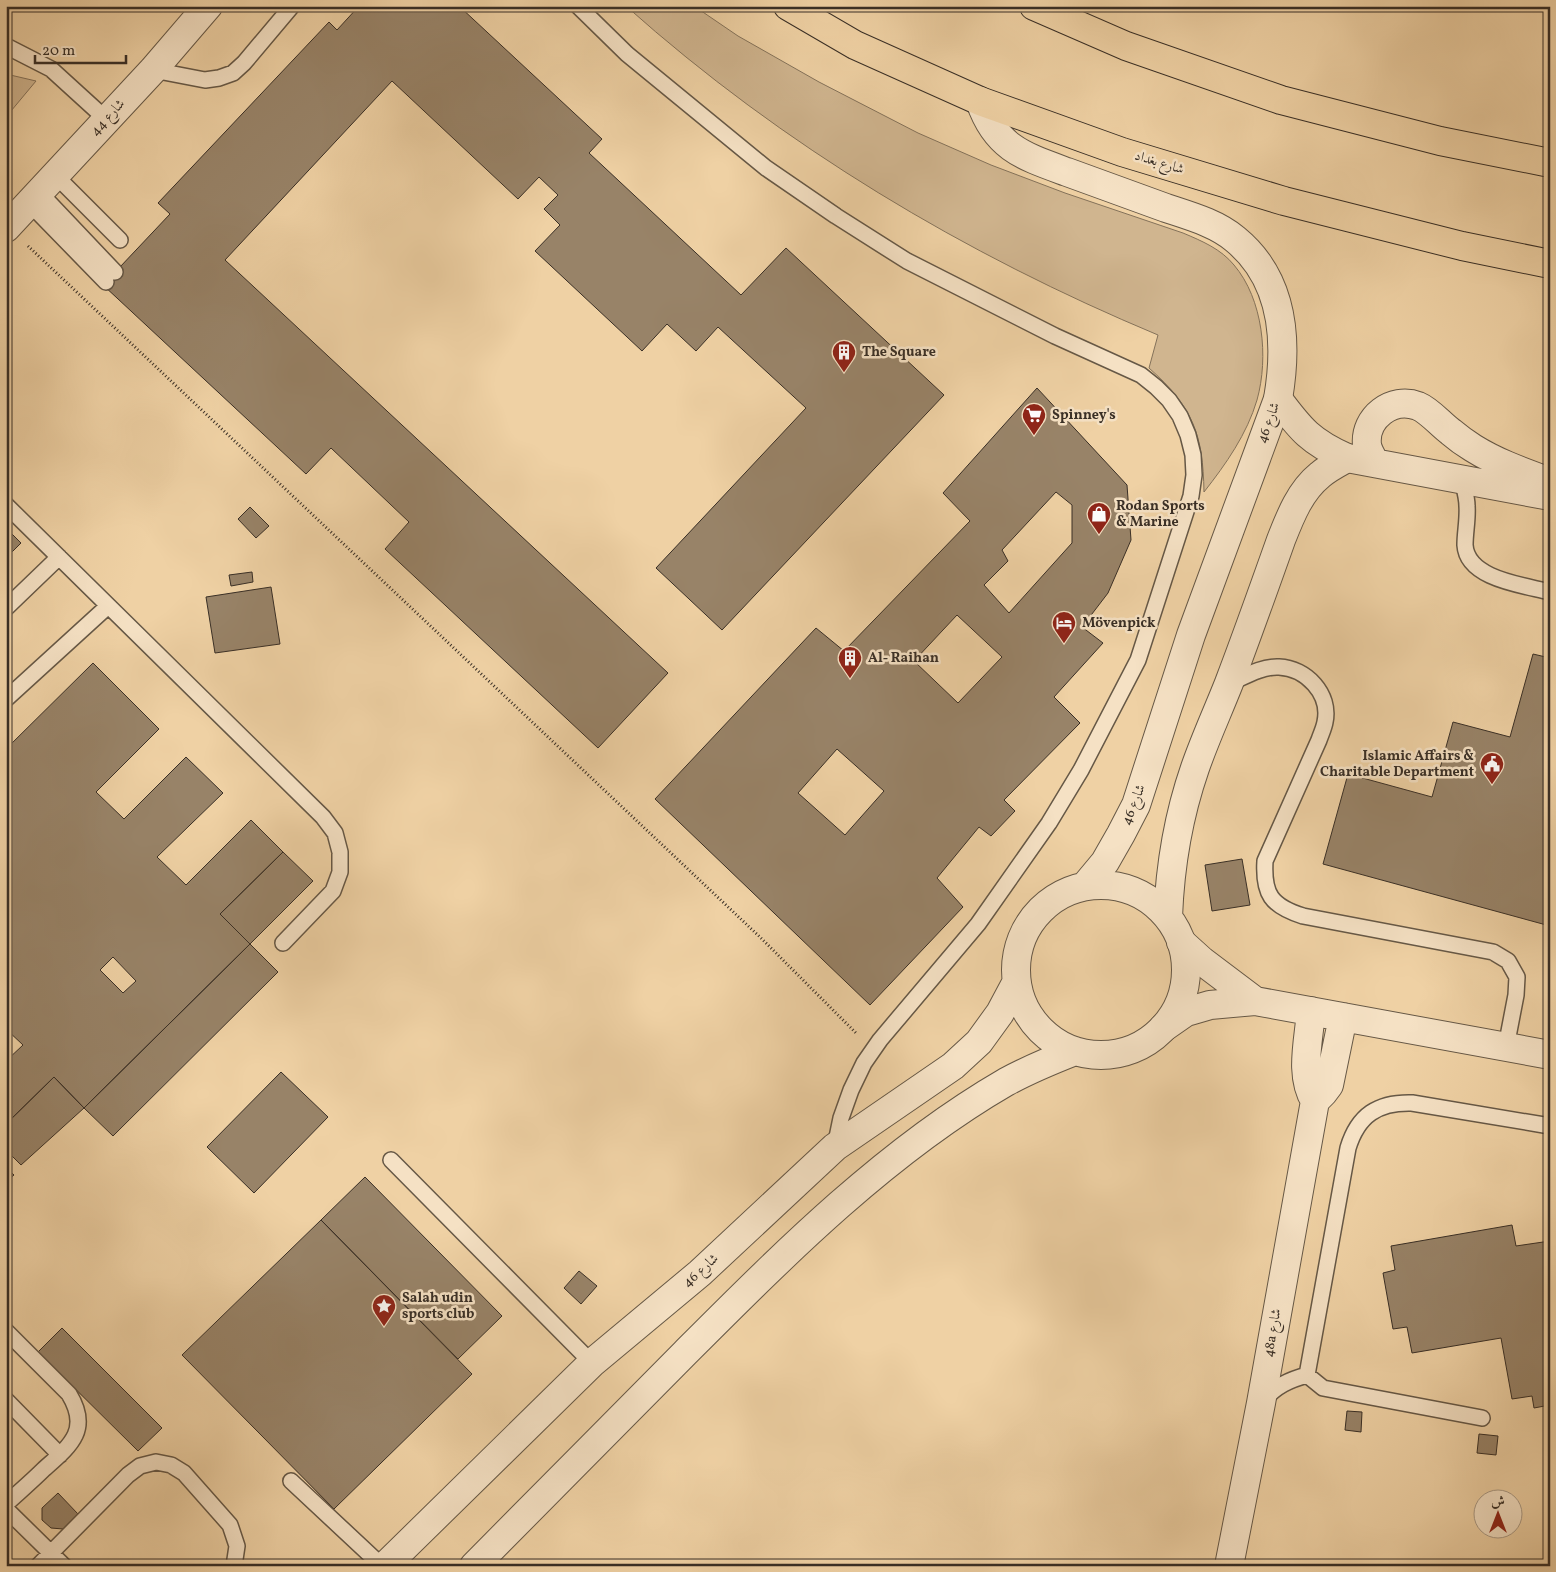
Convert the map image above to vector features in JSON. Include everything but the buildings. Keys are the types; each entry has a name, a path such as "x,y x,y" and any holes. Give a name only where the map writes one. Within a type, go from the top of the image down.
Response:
{"main road":[{"name":"شارع بغداد","path":"788,6 854,45 980,101 1122,152 1284,201 1462,246 1550,264"},
{"path":"1034,6 1126,46 1281,100 1440,141 1550,163"}],"street":[{"name":"شارع 44","path":"7,227 153,70 208,6"},
{"name":"شارع 46","path":"980,101 986,117 994,130 1016,151 1043,163 1209,223 1234,238 1255,259 1270,284 1279,311 1283,341 1283,370 1278,399 1191,635 1136,804 1105,862 1085,886"},
{"path":"1278,399 1297,425 1312,439 1329,450 1347,458 1550,496"},
{"path":"1375,463 1368,446 1368,431 1375,417 1387,407 1402,403 1418,406 1431,414 1452,433 1498,462 1550,482"},
{"path":"1168,917 1169,882 1174,848 1181,813 1195,767 1290,517 1306,491 1320,475 1347,458"},
{"path":"1163,1028 1176,1009 1184,987 1186,964 1181,942 1168,917 1155,904 1139,894 1122,887 1104,884 1085,886 1060,894 1039,910 1024,932 1016,956 1016,983 1023,1005 1036,1025 1054,1041 1075,1051 1099,1055 1122,1052 1144,1043 1186,1012 1210,1005 1255,1000 1550,1055"},
{"path":"1181,942 1202,961 1255,1000"},
{"name":"شارع 46","path":"384,1566 592,1363 700,1273 835,1147 953,1066 979,1042 1000,1013 1016,983"},
{"name":"48a شارع","path":"1311,1011 1306,1070 1309,1091 1315,1100"},
{"name":"48a شارع","path":"1228,1566 1261,1403 1315,1100 1323,1094 1329,1085 1343,1017"},
{"path":"474,1566 730,1307 866,1181 976,1100 1007,1081 1075,1051"}],"lane":[{"path":"153,70 205,80 233,73 244,63 292,6"},
{"path":"578,6 627,54 766,168 836,216 907,261 1055,336 1141,375 1169,400 1180,416 1188,435 1193,455 1194,475 1191,496 1138,660 1081,770 1049,823 978,924 880,1040 864,1063 851,1090 841,1118 835,1147"},
{"path":"6,46 51,69 107,120"},
{"path":"42,191 120,240"},
{"path":"42,191 111,277"},
{"path":"1462,480 1467,506 1465,547 1468,557 1474,565 1482,572 1491,576 1550,592"},
{"path":"6,505 323,817 335,833 340,852 340,872 333,891 284,943"},
{"path":"6,608 59,557"},
{"path":"6,699 108,606"},
{"path":"1228,684 1259,671 1279,667 1299,672 1315,684 1324,701 1326,721 1265,861 1264,880 1271,897 1285,911 1303,916 1493,952 1508,961 1517,977 1516,995 1506,1047"},
{"path":"1307,1375 1348,1148 1351,1136 1365,1117 1375,1109 1387,1105 1412,1103 1550,1126"},
{"path":"391,1160 592,1363"},
{"path":"6,1504 68,1447 76,1435 78,1420 77,1406 69,1394 7,1334"},
{"path":"1261,1403 1273,1390 1289,1380 1307,1375"},
{"path":"1307,1375 1323,1388 1482,1418"},
{"path":"6,1400 60,1454"},
{"path":"38,1566 128,1475 140,1466 156,1462 171,1465 184,1473 230,1525 237,1546 234,1566"},
{"path":"291,1481 384,1566"},
{"path":"6,1509 64,1566"}],"path":[{"path":"7,227 762,939 857,1034 852,1039"}],"shaded area":[{"path":"626,6 694,6 738,36 819,82 918,133 991,165 1065,193 1183,233 1204,242 1229,259 1244,279 1252,294 1261,329 1263,366 1257,400 1248,425 1228,460 1204,492 1201,454 1193,423 1176,396 1149,368 1158,335 1015,269 878,193 748,105 686,57"},
{"path":"6,74 36,81 6,117"}],"place":[{"name":"The Square","path":"844,373"},
{"name":"Spinney's","path":"1034,436"},
{"name":"Rodan Sports & Marine","path":"1099,535"},
{"name":"Mövenpick","path":"1064,644"},
{"name":"Al- Raihan","path":"850,679"},
{"name":"Islamic Affairs & Charitable Department","path":"1492,785"},
{"name":"Salah udin sports club","path":"384,1327"}]}
